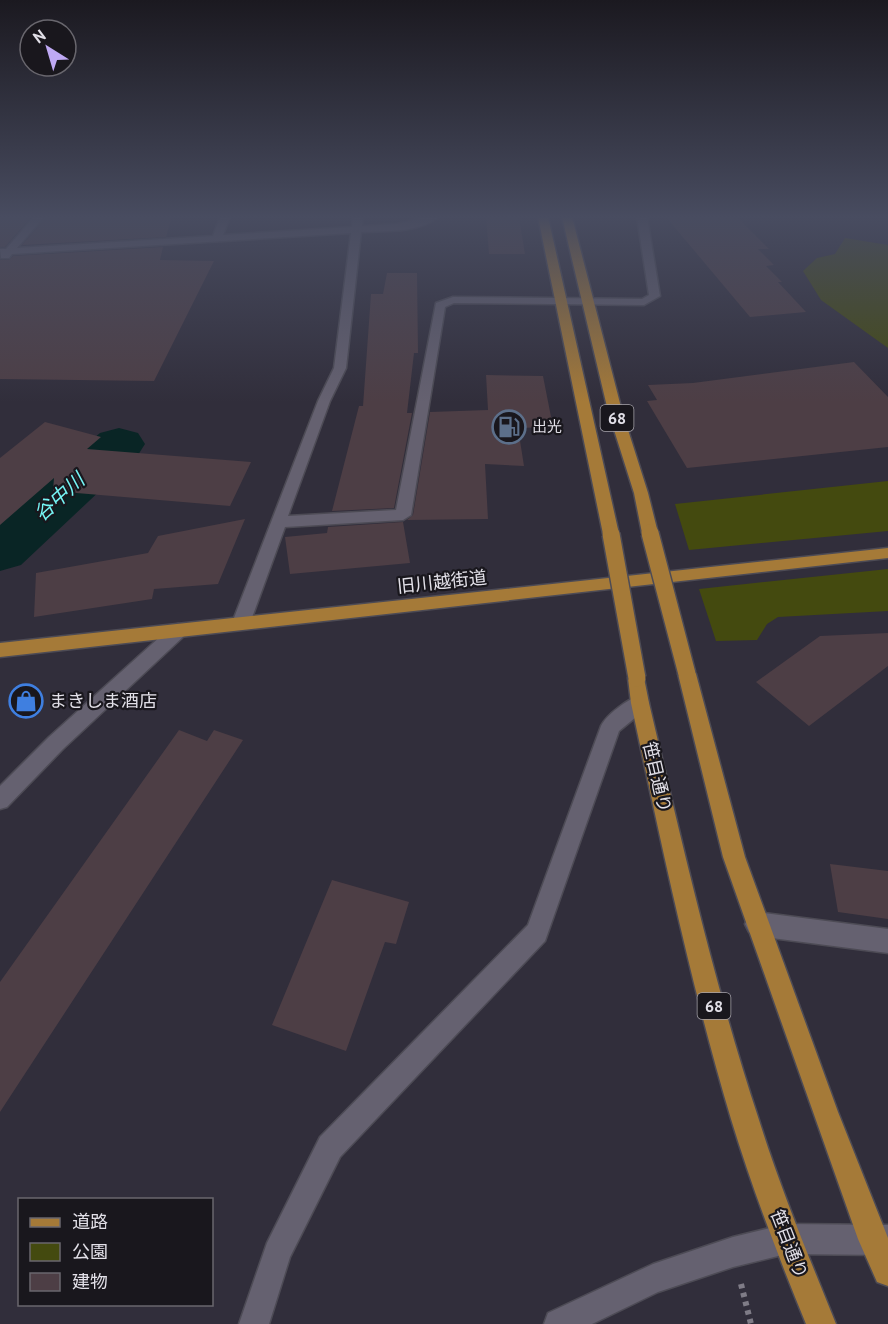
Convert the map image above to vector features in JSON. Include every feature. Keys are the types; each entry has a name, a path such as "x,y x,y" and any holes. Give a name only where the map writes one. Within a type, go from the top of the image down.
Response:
{"main road":[{"name":"笹目通り","path":"555,279 610,534 640,703 676,862 736,1090 786,1239 821,1324"},
{"name":"68","path":"584,279 615,411 641,493 734,856 757,924 881,1240 888,1271"},
{"name":"旧川越街道","path":"0,650 888,553"}],"street":[{"path":"241,623 324,401 340,368 350,279"},
{"path":"279,522 403,515 440,305 453,300 644,302 655,296 652,279"},
{"path":"0,800 56,744 178,631"},
{"path":"255,1324 277,1253 330,1147 537,933 611,726 640,703"},
{"path":"757,924 888,941"},
{"path":"559,1324 653,1279 733,1252 786,1239 881,1240"}],"green space":[{"path":"808,279 888,279 888,348 821,300"},
{"path":"888,481 888,531 689,550 675,504"},
{"path":"888,569 888,611 778,617 767,624 757,640 716,641 699,589"}],"building":[{"path":"0,279 205,279 154,381 0,379"},
{"path":"386,279 417,279 418,353 414,353 407,413 412,413 394,508 332,511 359,406 363,406 371,294 383,294"},
{"path":"718,279 779,279 782,282 778,282 806,312 750,317"},
{"path":"854,362 888,397 888,447 687,468 647,401 657,400 648,385 693,383"},
{"path":"486,375 543,376 553,427 518,428 524,466 485,464 488,519 407,520 413,515 430,412 488,410"},
{"path":"45,422 101,437 87,449 251,462 230,506 53,491 54,478 0,525 0,458"},
{"path":"245,519 218,584 154,589 152,599 34,617 36,573 148,553 158,536"},
{"path":"403,522 410,563 290,574 285,537 327,533 328,527"},
{"path":"888,633 888,666 809,726 756,682 820,636"},
{"path":"179,730 207,741 214,730 243,740 0,1112 0,982"},
{"path":"830,864 888,871 888,919 838,912"},
{"path":"332,880 409,902 396,944 385,942 346,1051 272,1025"}],"waterway":[{"name":"谷中川","path":"0,550 119,444"}],"place":[{"name":"出光","path":"509,427"},
{"name":"まきしま酒店","path":"26,701"}]}
